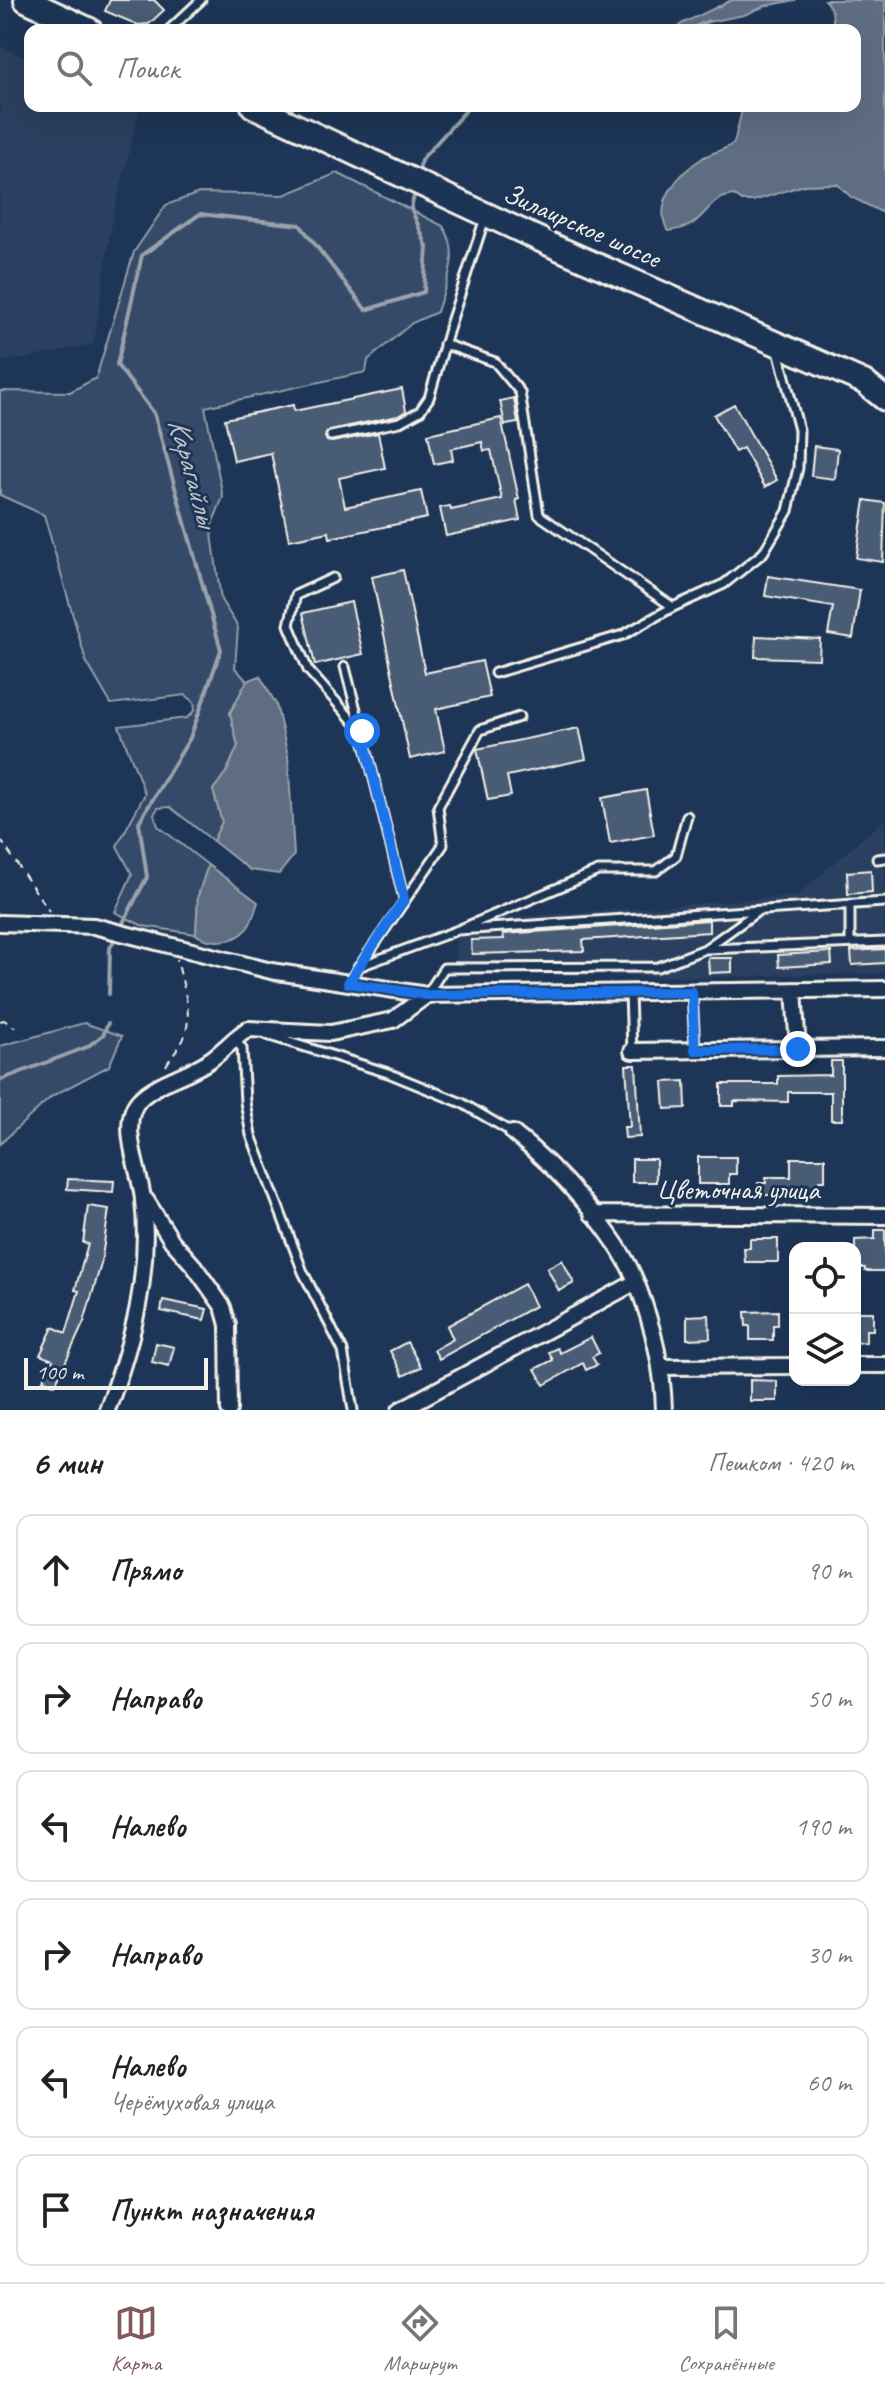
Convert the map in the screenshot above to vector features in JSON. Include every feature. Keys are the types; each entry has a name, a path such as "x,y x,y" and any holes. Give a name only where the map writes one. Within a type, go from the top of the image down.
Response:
{"main road":[{"path":"26,0 77,24"},
{"name":"Зилаирское шоссе","path":"266,112 864,382 885,399"}],"street":[{"path":"0,923 94,926 271,971 427,995 885,989"},
{"path":"794,990 798,1049"},
{"path":"107,1410 123,1368 140,1299 146,1248 143,1197 132,1148 130,1120 139,1100 211,1059 248,1029 331,1033 393,1020 427,995"},
{"path":"632,1051 885,1048"},
{"path":"513,1133 542,1155 620,1252 636,1282 660,1367 664,1410"},
{"path":"143,1197 172,1241 223,1307 228,1325 229,1410"},
{"name":"Цветочная улица","path":"592,1214 885,1216"},
{"path":"400,1410 636,1282"},
{"path":"861,1365 885,1365"},
{"path":"660,1367 789,1366"}],"lane":[{"path":"175,24 201,0"},
{"path":"331,436 400,422 420,411 429,398 487,214"},
{"path":"444,344 495,362 520,392 539,515 673,607"},
{"path":"495,673 623,635 673,607 724,584 763,553 788,511 798,468 799,430 776,344"},
{"path":"333,578 296,595 289,625 308,670 362,731"},
{"path":"345,667 404,899"},
{"path":"348,983 443,845 438,807 480,730 519,717"},
{"path":"358,967 458,930 598,871 656,871 676,856 687,816"},
{"path":"458,930 885,902"},
{"path":"850,904 850,943"},
{"path":"427,995 444,968 658,967 705,949 759,910"},
{"path":"705,949 885,942"},
{"path":"630,992 632,1051"},
{"path":"692,992 695,1050"},
{"path":"248,1029 400,1078 462,1103 513,1133"},
{"path":"233,1039 242,1048 245,1102 251,1135 303,1272 343,1351 353,1410"}],"path":[{"path":"0,839 59,925"},
{"path":"155,1090 172,1054 184,1039 188,1010 174,947"},
{"path":"0,1021 4,1020 16,1028"}],"shaded area":[{"path":"732,0 796,0 701,24 681,24"},
{"path":"825,0 885,0 885,214 851,197 837,184 804,185 753,201 727,196 689,226 668,231 664,209 671,189 695,163 734,143 742,112 861,112 861,24 833,24 832,11"},
{"path":"0,46 24,57 24,112 139,112 112,220 94,344 0,361"},
{"path":"337,173 443,226 451,247 448,279 437,312 412,323 368,360 366,372 205,407 223,497 211,527 221,600 238,627 235,668 247,681 230,713 238,746 227,771 213,790 222,822 213,841 170,807 158,808 154,814 158,826 208,865 198,896 196,934 143,926 115,912 132,874 117,846 145,794 119,726 187,718 195,710 194,702 186,695 111,704 86,661 44,515 0,495 0,391 70,392 96,378 134,252 166,205 199,193 284,195"},
{"path":"260,676 276,704 288,756 294,855 279,874 250,870 213,841 222,822 213,790 227,771 238,746 230,713 247,681"},
{"path":"885,819 885,973 701,977 454,974 456,939 506,918 796,896"},
{"path":"208,865 258,902 248,927 231,939 208,940 196,934 198,896"},
{"path":"84,1023 122,1036 109,1066 52,1096 0,1144 0,1046"}],"building":[{"path":"110,0 154,0 164,10 149,24 136,24 105,11"},
{"path":"402,389 406,411 398,416 330,430 325,437 332,442 378,433 385,468 339,478 345,507 421,491 427,518 330,538 329,532 289,540 271,453 234,461 225,419 293,405 294,411"},
{"path":"514,398 518,423 505,425 500,401"},
{"path":"734,404 777,480 765,487 743,448 735,452 714,415"},
{"path":"501,418 519,499 516,500 520,520 446,536 440,508 450,506 451,510 502,499 491,450 484,451 482,442 451,449 453,460 434,464 428,434"},
{"path":"814,446 838,449 835,479 811,476"},
{"path":"865,500 885,503 883,562 856,558"},
{"path":"403,570 425,673 482,661 490,697 436,709 445,751 410,759 372,577"},
{"path":"768,576 860,590 853,638 828,634 833,607 765,596"},
{"path":"351,602 363,654 315,665 303,613"},
{"path":"756,636 820,639 819,659 755,657"},
{"path":"579,728 586,759 507,776 511,796 488,800 477,749"},
{"path":"646,790 654,835 610,843 602,798"},
{"path":"871,870 872,892 848,894 847,872"},
{"path":"709,920 709,932 583,940 584,951 472,954 471,940 504,939 503,934"},
{"path":"885,949 885,963 852,965 851,951"},
{"path":"831,952 832,964 779,967 778,955"},
{"path":"708,958 732,958 732,972 709,973"},
{"path":"831,1061 842,1061 842,1120 831,1120 831,1092 788,1092 788,1102 734,1101 734,1106 721,1106 721,1084 778,1084 778,1076 831,1075"},
{"path":"626,1065 636,1065 640,1137 625,1138 624,1127 630,1127"},
{"path":"685,1081 686,1108 665,1109 663,1082"},
{"path":"698,1157 736,1157 736,1174 729,1174 729,1184 698,1184"},
{"path":"791,1158 825,1158 825,1181 819,1181 819,1188 778,1188 778,1195 758,1195 758,1183 766,1183 766,1177 791,1177"},
{"path":"632,1159 656,1159 656,1182 632,1182"},
{"path":"68,1179 114,1181 113,1192 67,1189"},
{"path":"88,1206 109,1209 101,1264 84,1322 55,1385 43,1379 53,1360 40,1355 53,1327 66,1333 79,1291 75,1290 88,1244 83,1243"},
{"path":"875,1230 885,1230 885,1271 865,1271 861,1268 861,1242 855,1240 875,1239"},
{"path":"750,1239 778,1239 778,1262 745,1262 744,1248 750,1248"},
{"path":"562,1260 574,1283 559,1291 547,1268"},
{"path":"524,1284 535,1306 439,1359 434,1350 453,1339 447,1326"},
{"path":"163,1300 207,1309 204,1320 161,1311"},
{"path":"778,1311 778,1325 773,1325 773,1340 750,1340 750,1326 746,1326 745,1312"},
{"path":"861,1312 873,1312 873,1330 866,1330 866,1342 861,1342"},
{"path":"709,1315 710,1338 687,1339 687,1316"},
{"path":"591,1337 599,1353 592,1357 597,1365 586,1370 583,1363 544,1385 535,1369 553,1360 549,1352 557,1348 560,1353"},
{"path":"407,1342 421,1367 403,1376 390,1351"},
{"path":"156,1343 174,1347 169,1366 152,1362"},
{"path":"750,1380 777,1381 777,1401 750,1401"}],"waterway":[{"name":"Карагайлы","path":"701,24 708,21"},
{"name":"Карагайлы","path":"419,173 421,160 465,112"},
{"name":"Карагайлы","path":"109,994 110,948 147,877 139,822 190,738 221,650 154,413 117,365 142,255 200,214 300,225 366,310 424,292 427,247 411,208 415,192"},
{"name":"Карагайлы","path":"0,1080 87,1047 103,1035 108,1023"}],"route":[{"path":"362,731 404,899 348,983 427,995 692,992 695,1050 798,1049"}]}
